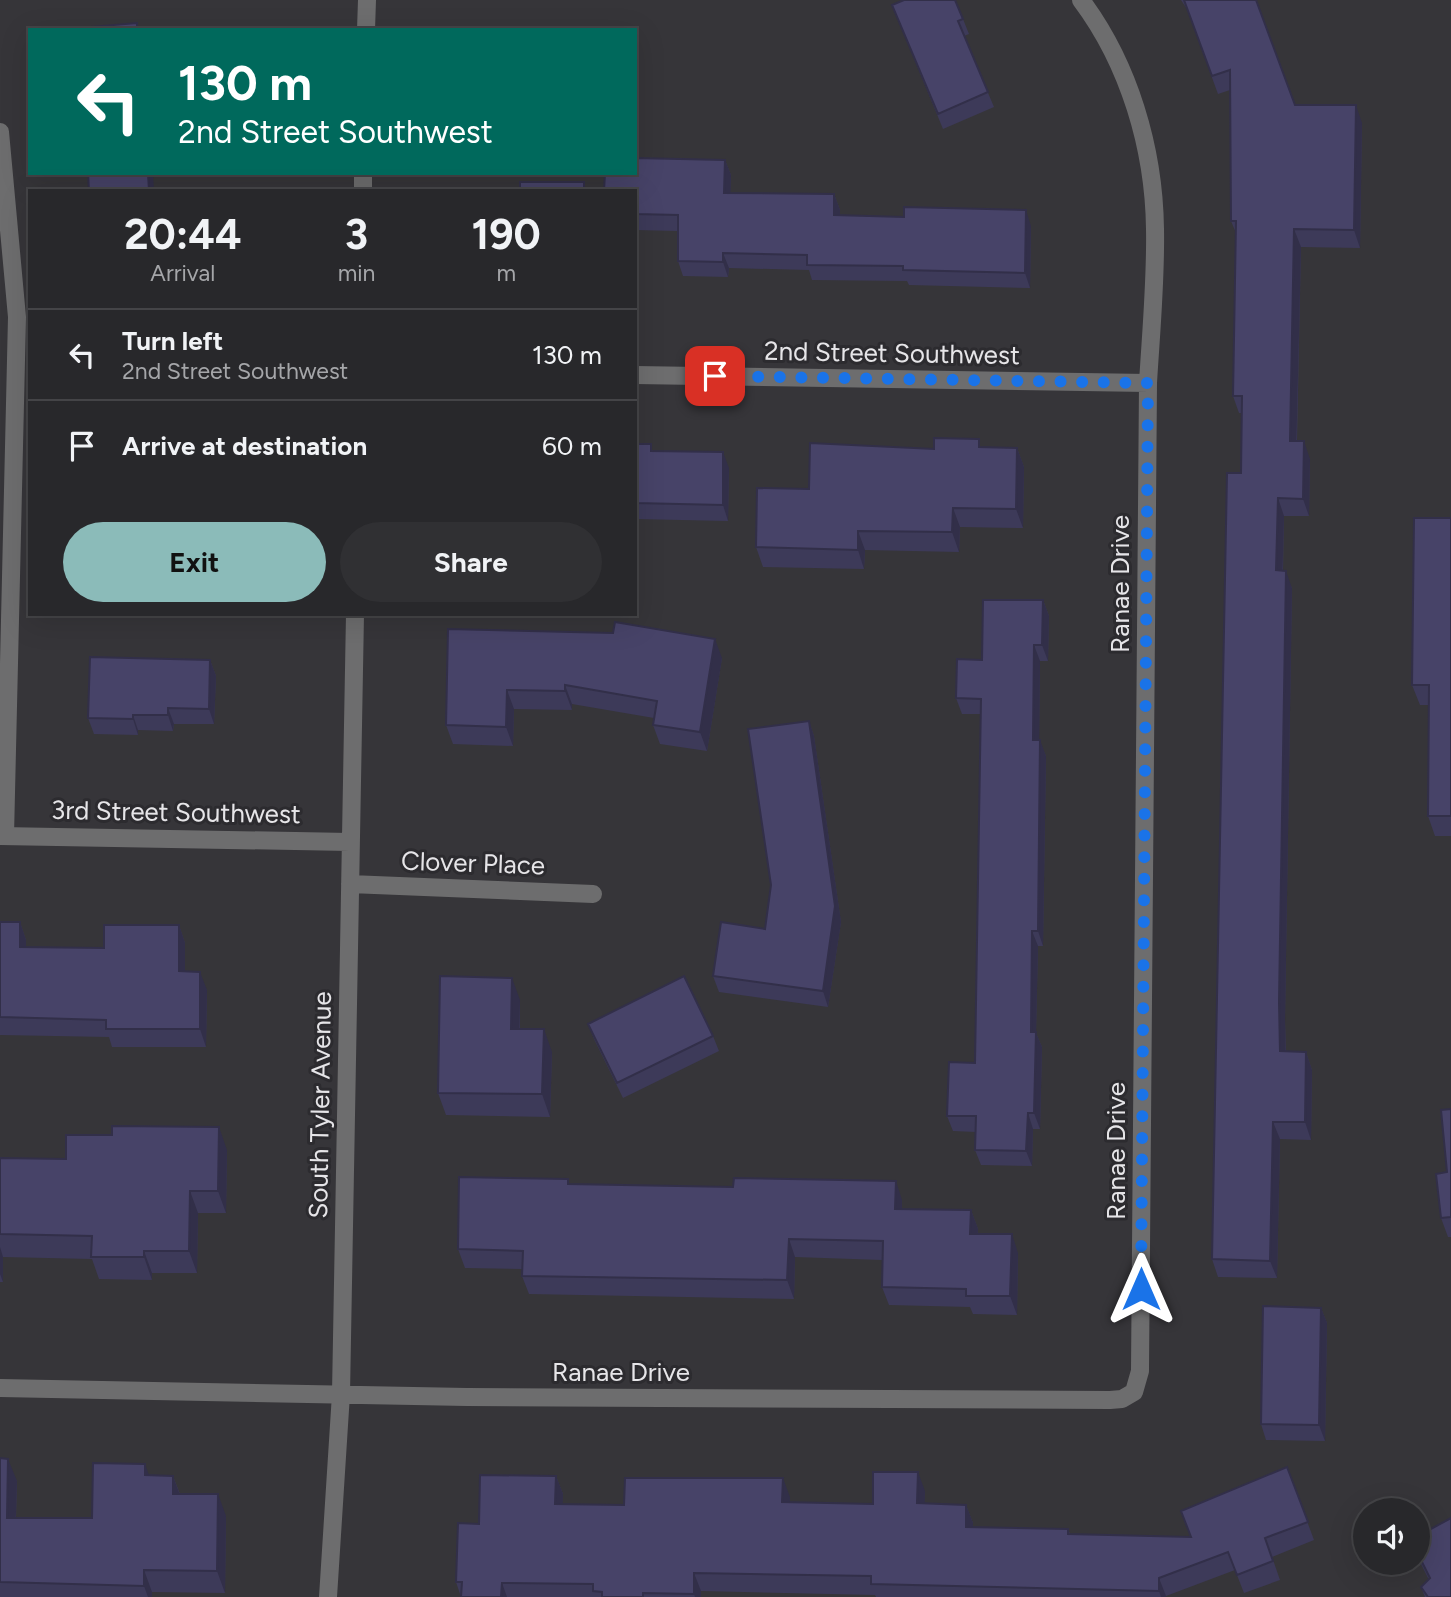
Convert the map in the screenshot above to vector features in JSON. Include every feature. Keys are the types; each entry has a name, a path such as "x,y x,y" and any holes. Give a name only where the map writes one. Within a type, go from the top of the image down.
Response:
{"street":[{"path":"366,28 367,0"},
{"name":"Ranae Drive","path":"0,1388 481,1397 1122,1399 1134,1392 1140,1371 1148,383 1156,228 1149,166 1126,77 1104,31 1081,0"},
{"path":"0,132 17,317 2,836"},
{"name":"2nd Street Southwest","path":"637,375 1148,383"},
{"name":"South Tyler Avenue","path":"328,1597 341,1394 355,616"},
{"name":"3rd Street Southwest","path":"2,836 351,842"},
{"name":"Clover Place","path":"350,884 593,894"}],"building":[{"path":"904,0 955,0 963,19 958,21 988,92 938,114 892,5"},
{"path":"1184,0 1256,0 1295,105 1356,105 1354,230 1294,229 1290,441 1304,441 1303,499 1278,498 1276,570 1286,571 1279,1002 1280,1051 1306,1052 1305,1122 1273,1122 1270,1261 1212,1259 1227,473 1241,473 1242,396 1233,396 1236,221 1231,221 1230,70 1212,76"},
{"path":"137,23 137,28 78,28"},
{"path":"637,158 725,160 724,193 834,194 834,215 904,217 904,207 1026,210 1025,273 903,270 903,266 807,265 807,255 723,253 723,262 678,261 678,215 637,214 637,189 604,189 605,175 637,175"},
{"path":"88,175 148,175 149,189 89,189"},
{"path":"520,182 584,182 584,189 520,189"},
{"path":"934,438 979,439 979,447 1017,448 1016,509 953,508 952,532 858,531 858,550 756,547 757,488 809,489 810,443 934,449"},
{"path":"637,444 651,444 651,451 723,452 723,505 637,503"},
{"path":"1414,518 1451,518 1451,816 1428,816 1429,685 1412,685"},
{"path":"983,600 1043,600 1042,645 1034,645 1033,740 1040,740 1038,931 1032,931 1031,1032 1036,1032 1034,1113 1028,1113 1026,1151 975,1150 976,1116 947,1116 949,1062 975,1063 981,699 956,698 957,659 982,660"},
{"path":"615,622 715,639 700,732 653,725 657,701 565,685 565,691 507,690 506,727 446,725 448,629 613,633"},
{"path":"90,657 210,660 209,709 168,708 168,715 133,715 133,719 88,718"},
{"path":"809,721 835,906 823,991 713,976 721,922 765,929 771,885 748,729"},
{"path":"0,922 20,922 20,947 104,948 104,925 179,925 179,971 200,972 200,1029 106,1029 106,1020 0,1017"},
{"path":"440,976 512,978 511,1029 544,1029 542,1094 438,1093"},
{"path":"684,976 713,1036 617,1083 588,1024"},
{"path":"1451,1109 1451,1217 1441,1218 1436,1174 1447,1172 1441,1110"},
{"path":"112,1126 219,1127 218,1191 190,1191 189,1251 144,1251 144,1257 91,1257 92,1236 0,1234 0,1158 66,1159 66,1135 112,1135"},
{"path":"459,1177 568,1179 568,1184 733,1187 734,1178 896,1181 895,1209 971,1210 970,1234 1012,1234 1010,1296 966,1296 966,1289 882,1287 883,1241 789,1239 787,1280 522,1276 523,1251 458,1249"},
{"path":"1263,1306 1321,1308 1319,1425 1261,1424"},
{"path":"0,1458 8,1459 7,1518 92,1518 93,1463 145,1464 145,1475 173,1476 173,1494 218,1494 217,1571 144,1570 144,1586 0,1582"},
{"path":"1287,1467 1308,1522 1265,1538 1273,1561 1237,1575 1228,1552 1159,1578 1159,1591 871,1584 871,1576 694,1573 694,1594 643,1593 643,1597 602,1597 602,1592 593,1591 593,1584 502,1583 501,1597 461,1597 462,1582 456,1582 458,1523 479,1524 480,1475 556,1476 555,1504 624,1505 625,1478 783,1478 782,1502 873,1504 873,1472 918,1472 917,1503 966,1505 966,1527 1068,1529 1068,1534 1191,1537 1181,1511"},
{"path":"1451,1518 1451,1597 1428,1597 1421,1587 1430,1578 1430,1529"}],"route":[{"path":"715,376 1148,383 1141,1289"}]}
